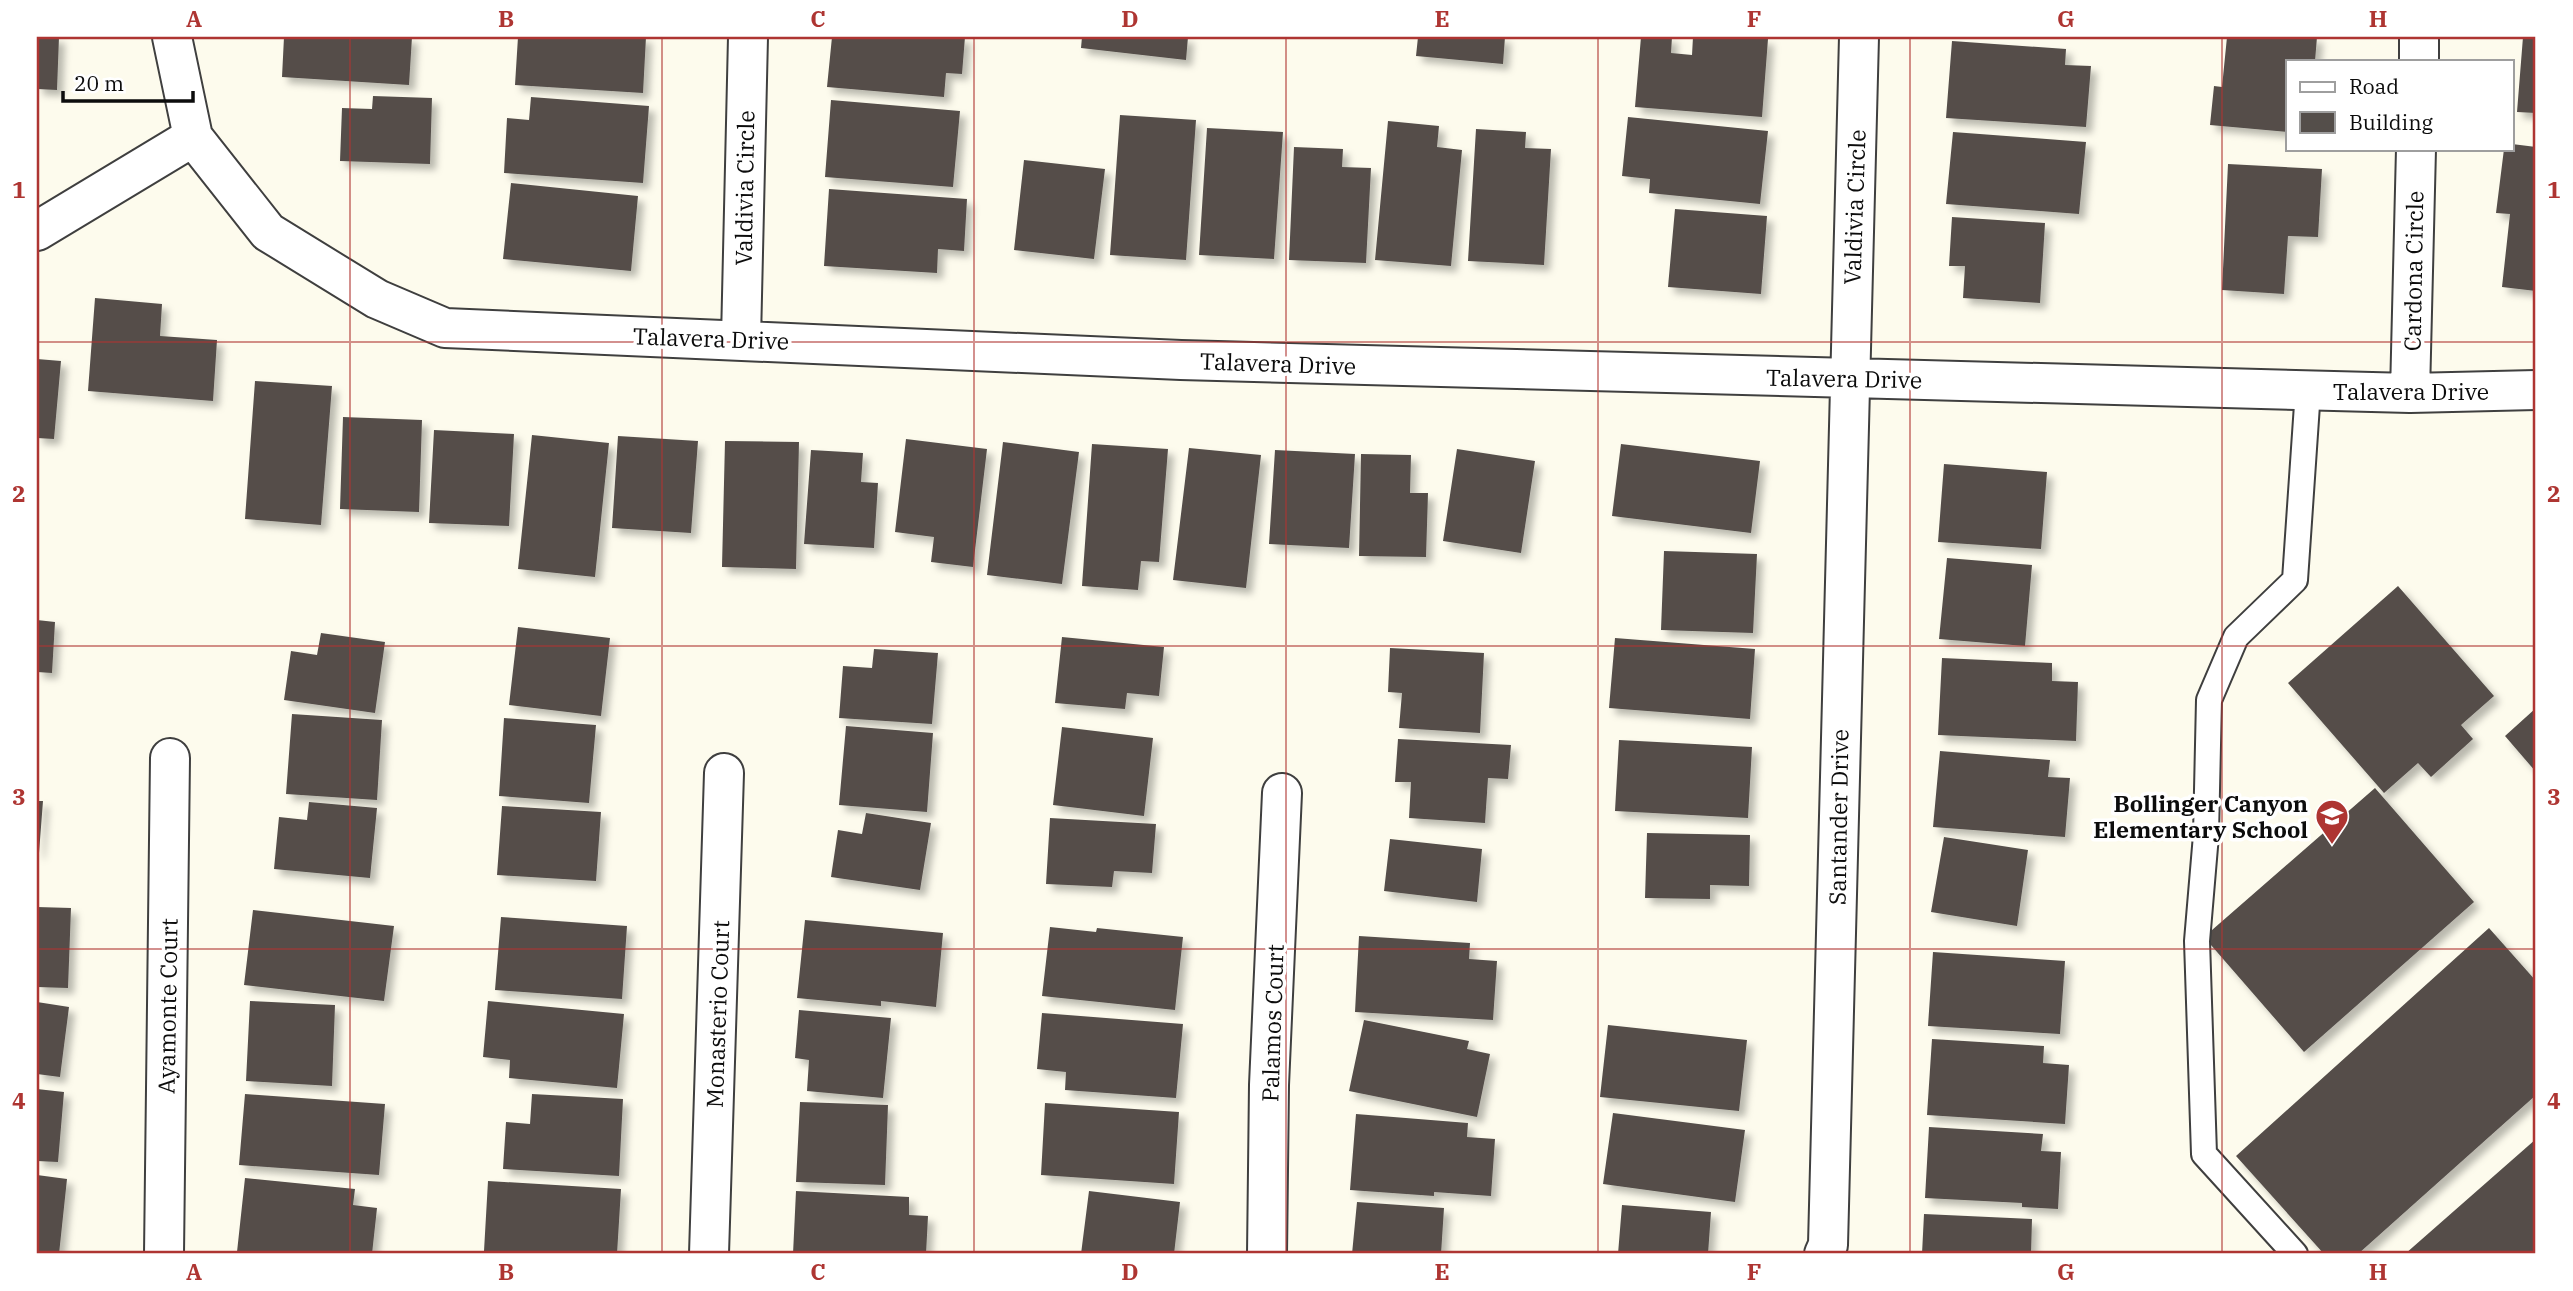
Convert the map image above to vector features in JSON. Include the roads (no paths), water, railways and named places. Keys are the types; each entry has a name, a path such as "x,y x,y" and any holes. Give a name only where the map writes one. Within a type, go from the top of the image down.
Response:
{"street":[{"name":"Talavera Drive","path":"172,37 193,137 268,232 377,299 445,328 1181,360 2410,393 2536,390"},
{"name":"Valdivia Circle","path":"740,339 748,37"},
{"name":"Valdivia Circle","path":"1848,378 1859,37"},
{"path":"2418,60 2419,37"},
{"path":"37,231 193,137"},
{"name":"Cardona Circle","path":"2410,393 2416,150"},
{"name":"Santander Drive","path":"1824,1254 1828,1245 1848,378"},
{"name":"Ayamonte Court","path":"164,1254 170,758"},
{"name":"Monasterio Court","path":"709,1254 724,773"},
{"name":"Palamos Court","path":"1267,1254 1269,1085 1282,793"}],"lane":[{"path":"2295,1254 2204,1154 2197,941 2206,835 2209,699 2236,637 2295,580 2308,390"}],"place":[{"name":"Bollinger Canyon Elementary School","path":"2332,846"}]}
